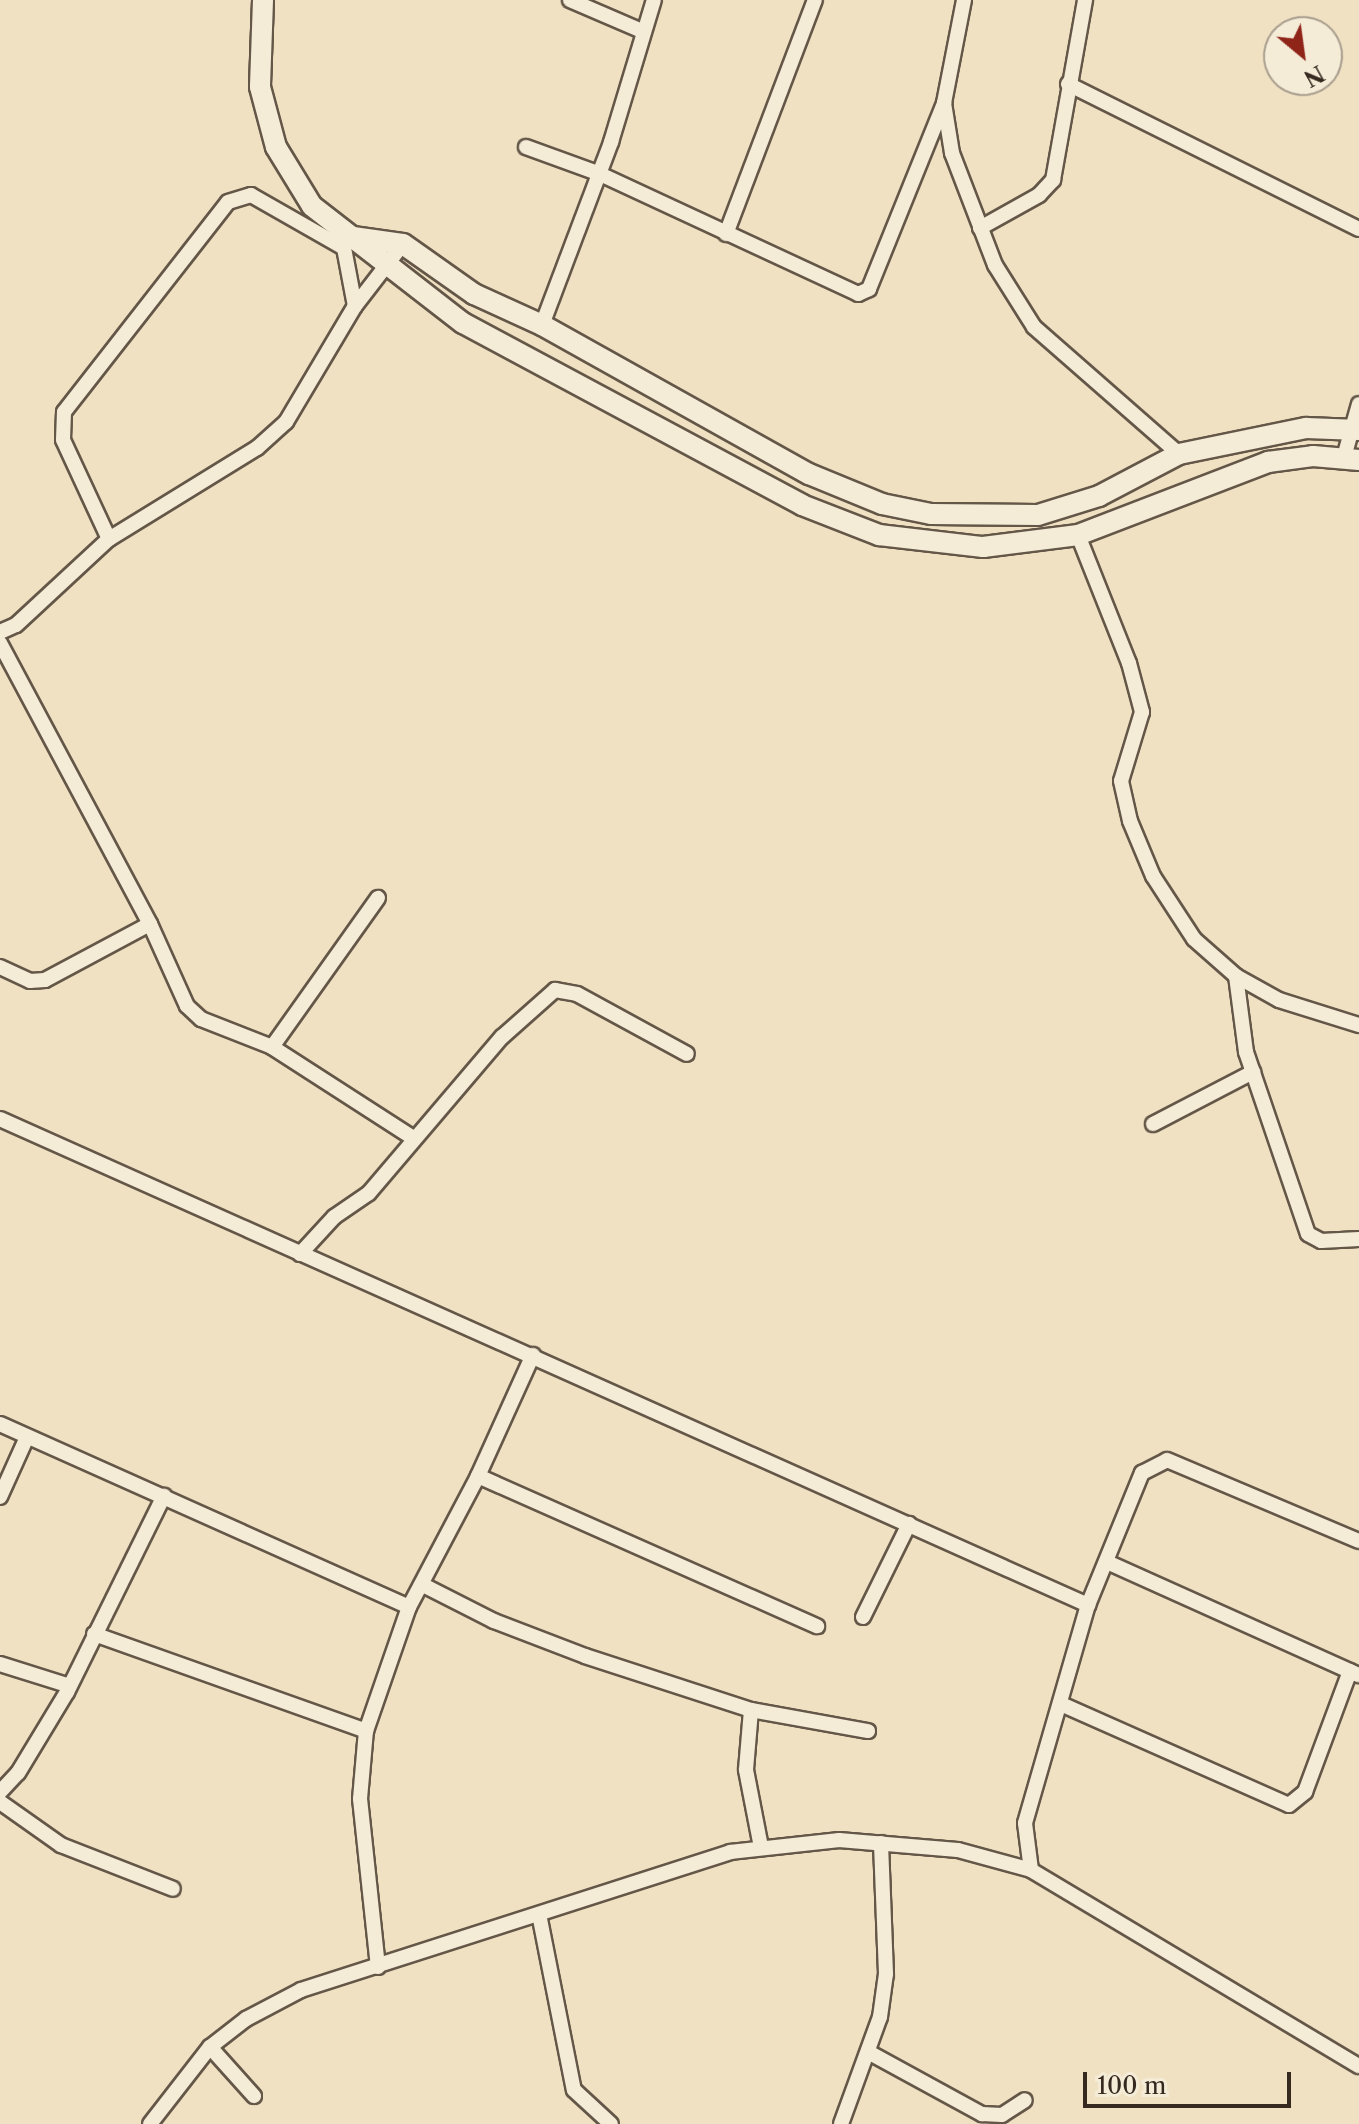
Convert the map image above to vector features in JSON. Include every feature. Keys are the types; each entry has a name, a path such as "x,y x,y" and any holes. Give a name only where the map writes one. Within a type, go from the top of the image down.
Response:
{"main road":[{"path":"263,0 260,87 276,147 312,206 463,323 815,510 879,535 983,547 1078,535 1268,462 1352,458"},
{"path":"353,237 403,244 474,294 542,325 809,474 882,504 931,514 1024,516 1071,507 1179,454 1261,435 1354,429"}],"street":[{"path":"570,0 642,31"},
{"path":"542,325 600,174 654,0"},
{"path":"726,234 815,0"},
{"path":"526,147 600,174 858,294 865,293 944,103 964,0"},
{"path":"980,228 1039,195 1053,180 1060,162 1068,84 1085,0"},
{"path":"1068,84 1359,229"},
{"path":"944,103 952,153 980,228 995,265 1034,327 1179,454"},
{"path":"109,539 63,440 64,412 228,202 251,195 344,248 355,306"},
{"path":"0,632 16,625 109,539 257,448 286,422 355,306 389,267 403,244"},
{"path":"1352,458 1359,404"},
{"path":"1078,535 1129,663 1142,712 1121,781 1130,821 1153,876 1194,939 1236,976 1279,1000 1359,1025"},
{"path":"0,643 150,924 187,1006 201,1019 272,1047 413,1138"},
{"path":"272,1047 378,898"},
{"path":"0,967 30,981 45,980 150,924"},
{"path":"1236,976 1253,1072 1308,1234 1321,1241 1359,1239"},
{"path":"300,1254 334,1217 369,1193 502,1037 555,990 577,994 687,1054"},
{"path":"1153,1124 1253,1072"},
{"path":"0,1119 1088,1605"},
{"path":"378,1967 360,1799 366,1731 409,1607 478,1476 533,1355"},
{"path":"0,1424 409,1607"},
{"path":"0,1497 27,1437"},
{"path":"1031,1870 1025,1823 1088,1605 1142,1473 1167,1460 1359,1541"},
{"path":"478,1476 817,1626"},
{"path":"0,1792 18,1773 70,1686 164,1496"},
{"path":"863,1617 909,1524"},
{"path":"1061,1704 1289,1805 1305,1792 1354,1673 1107,1562"},
{"path":"423,1585 494,1621 585,1656 751,1710 868,1731"},
{"path":"94,1634 366,1731"},
{"path":"0,1664 70,1686"},
{"path":"751,1710 746,1770 761,1847"},
{"path":"0,1802 61,1845 173,1889"},
{"path":"150,2124 210,2047 246,2019 301,1990 761,1847 839,1840 958,1850 1031,1870 1359,2066"},
{"path":"841,2124 870,2053 886,1974 881,1843"},
{"path":"539,1914 574,2090 611,2124"},
{"path":"210,2047 254,2096"},
{"path":"870,2053 982,2114 1002,2115 1025,2100"}]}
